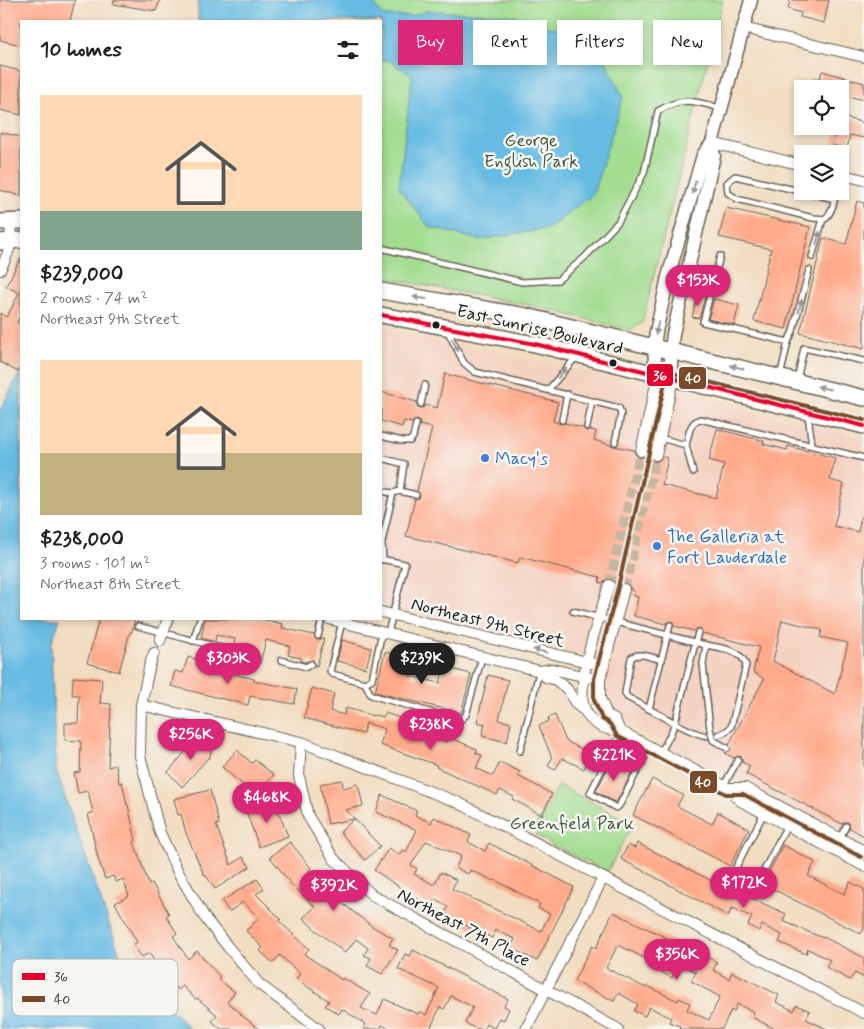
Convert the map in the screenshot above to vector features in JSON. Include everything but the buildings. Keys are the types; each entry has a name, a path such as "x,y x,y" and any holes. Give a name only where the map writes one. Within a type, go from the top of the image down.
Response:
{"main road":[{"name":"East Sunrise Boulevard","path":"382,291 526,316 864,398"},
{"name":"East Sunrise Boulevard","path":"382,315 535,344 864,426"}],"street":[{"path":"656,455 671,388 673,334 714,156 712,143 751,0"},
{"path":"743,28 864,57"},
{"path":"712,143 794,163"},
{"path":"641,452 656,384 654,347 656,332 675,253 703,154 712,143"},
{"path":"849,177 864,180"},
{"path":"0,270 10,252 10,222"},
{"path":"586,711 583,700 584,676 609,585"},
{"path":"621,731 615,720 607,714 600,698 600,680 624,589"},
{"name":"Northeast 9th Street","path":"382,612 604,666"},
{"path":"161,637 168,620"},
{"name":"Northeast 9th Street","path":"333,620 540,671 552,669 600,680"},
{"path":"154,653 141,705 140,756 160,833 178,872 205,918 259,984 320,1029"},
{"path":"540,671 546,677 556,680 567,689 576,704 586,711 597,725 607,730 621,731 661,752 726,787 739,800 864,866"},
{"path":"141,705 301,742 457,802 864,1013"},
{"name":"Northeast 7th Place","path":"301,742 299,776 308,816 334,858 372,895 618,1029"},
{"path":"726,787 745,788 864,850"},
{"path":"526,1029 603,878"}],"lane":[{"path":"382,248 522,282 558,280 584,258 618,222 644,173 658,111 670,104 689,100 721,109"},
{"path":"794,190 735,176 727,183 728,193 737,199 823,219 831,213 834,200"},
{"path":"812,257 823,219"},
{"path":"720,256 703,322 788,342"},
{"path":"779,377 809,270"},
{"path":"445,327 464,363 475,372 619,408 621,414 615,442"},
{"path":"797,382 804,348 864,361"},
{"path":"548,390 577,356"},
{"path":"421,404 425,385"},
{"path":"562,420 567,394"},
{"path":"587,427 592,401"},
{"path":"808,412 812,445"},
{"path":"693,472 686,445 691,425 694,421 700,419 864,458"},
{"path":"382,436 410,441 416,424"},
{"path":"660,438 686,445"},
{"path":"382,458 404,464 400,491"},
{"path":"382,491 393,493 400,491 416,495"},
{"path":"342,622 330,671 332,674 365,683 372,679 385,632 393,615 405,564 382,560 382,542 393,493"},
{"path":"573,611 739,654 744,659 746,665 731,727 722,734 706,737 675,723 627,696 624,690 631,658 638,654 662,660"},
{"path":"193,641 200,620"},
{"path":"318,636 322,620"},
{"path":"649,709 670,625"},
{"path":"138,626 161,637 193,641 228,650"},
{"path":"661,752 675,723 698,632"},
{"path":"706,645 703,664 710,729 713,740 727,748"},
{"path":"365,683 371,695 457,720 462,719 466,715 482,657"},
{"path":"281,660 306,667 311,664"},
{"path":"520,751 540,671"},
{"path":"621,731 590,793 616,808 620,806 650,747"},
{"path":"726,787 738,760"},
{"path":"733,873 764,813"},
{"path":"756,886 788,825"},
{"path":"834,850 846,826"}],"shaded area":[{"path":"382,328 681,393 864,438 864,844 624,722 604,696 612,661 382,606"}],"green space":[{"name":"George English Park","path":"346,0 723,0 718,20 653,20 653,65 707,65 642,323 630,330 542,308 382,277 382,20 343,20"},
{"name":"Greenfield Park","path":"559,785 633,824 607,872 536,835 538,822"}],"water":[{"path":"198,0 370,0 384,16 411,16 427,11 516,16 524,20 473,20 473,65 547,65 547,27 557,28 557,65 608,65 623,97 593,194 549,228 479,240 429,227 399,188 412,75 388,60 382,61 382,20 198,20"},
{"path":"20,372 20,620 60,620 51,645 56,771 120,955 124,959 12,959 12,1016 178,1016 190,1029 0,1029 0,410"}],"tunnel":[{"path":"609,585 641,451"},
{"path":"624,589 656,455"}],"transit line":[{"name":"36","path":"382,315 535,344 864,426"},
{"name":"40","path":"861,857 743,794 726,794 617,736 610,724 602,719 594,700 594,679 618,587 667,374 672,373 864,420"}],"place":[{"name":"Macy's","path":"485,458"},
{"name":"The Galleria at Fort Lauderdale","path":"657,546"}]}
